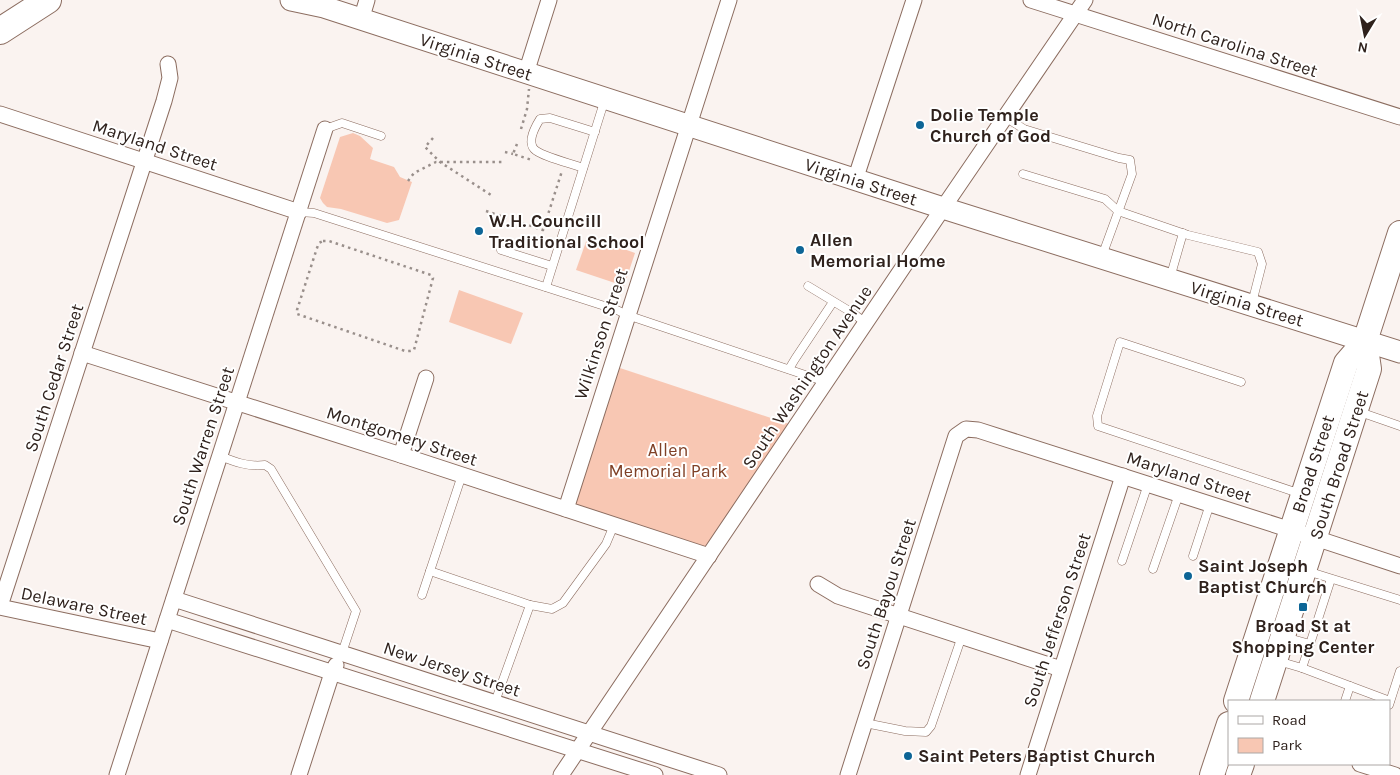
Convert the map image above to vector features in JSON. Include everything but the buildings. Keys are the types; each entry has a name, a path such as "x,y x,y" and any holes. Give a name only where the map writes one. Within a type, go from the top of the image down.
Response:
{"highway":[{"path":"0,31 48,0"}],"main road":[{"name":"Broad Street","path":"1236,700 1346,363 1366,341 1389,280 1400,234"},
{"name":"South Broad Street","path":"1262,700 1369,369 1366,341"},
{"path":"1212,775 1228,727"}],"street":[{"name":"Virginia Street","path":"291,0 320,2 364,10 529,78 689,126 1400,352"},
{"path":"529,78 549,0"},
{"name":"Wilkinson Street","path":"566,509 729,0"},
{"path":"855,180 914,0"},
{"name":"North Carolina Street","path":"1031,0 1400,117"},
{"name":"South Washington Avenue","path":"561,775 1085,0"},
{"name":"South Cedar Street","path":"0,607 164,101 170,78 168,64"},
{"name":"Maryland Street","path":"0,114 299,212"},
{"name":"South Warren Street","path":"117,775 325,129"},
{"name":"Montgomery Street","path":"82,353 709,556"},
{"path":"401,456 426,378"},
{"name":"Maryland Street","path":"966,429 978,430 1400,566"},
{"name":"South Bayou Street","path":"848,775 956,436 966,429"},
{"name":"South Jefferson Street","path":"1028,775 1123,476"},
{"path":"818,584 838,596 1061,669"},
{"name":"New Jersey Street","path":"174,599 719,775"},
{"name":"Delaware Street","path":"0,607 160,641"},
{"path":"167,620 655,775 662,757"},
{"path":"299,775 332,673 342,653"},
{"path":"488,722 495,702"},
{"path":"1366,765 1395,775"}],"lane":[{"path":"546,287 606,100"},
{"path":"1005,117 1024,129 1130,160 1132,174 1102,258"},
{"path":"583,168 540,154 533,149 531,141 536,125 540,120 550,118 595,132"},
{"path":"325,129 342,123 381,136"},
{"path":"1023,174 1105,199 1118,211 1183,233 1258,252 1262,264 1252,305"},
{"path":"299,212 314,213 546,287 826,382"},
{"path":"1170,280 1183,233"},
{"path":"501,250 552,266"},
{"path":"808,286 866,323"},
{"path":"789,369 834,302"},
{"path":"1241,382 1120,342 1097,416 1098,426 1302,495"},
{"path":"1357,410 1400,426"},
{"path":"220,456 248,466 265,465 271,469 356,611 342,653"},
{"path":"422,595 462,475"},
{"path":"1122,561 1148,484"},
{"path":"1153,569 1179,494"},
{"path":"1193,556 1210,504"},
{"path":"430,571 530,605 552,610 563,603 606,544 614,525"},
{"path":"1305,570 1400,600"},
{"path":"1302,668 1331,579"},
{"path":"495,702 530,605"},
{"path":"865,723 904,731 926,732 931,726 962,636"},
{"path":"1283,636 1310,644"},
{"path":"1276,660 1302,668 1383,700"},
{"path":"1390,703 1400,671"},
{"path":"1345,700 1350,686"}],"path":[{"path":"521,129 527,109 529,78"},
{"path":"433,138 425,147 440,162 491,195"},
{"path":"513,154 517,144"},
{"path":"505,152 538,162"},
{"path":"408,181 414,173 440,162 502,162"},
{"path":"486,212 543,230 563,170 554,168"},
{"path":"329,241 431,275 433,278 417,337 414,350 405,351 297,314 296,310 319,243 329,241"}],"green space":[{"path":"353,133 360,136 373,148 370,159 394,167 400,177 412,182 399,220 387,223 341,209 327,207 320,198 340,137"},
{"path":"588,236 635,253 624,286 576,270"},
{"path":"459,290 523,313 511,344 449,322"},
{"name":"Allen Memorial Park","path":"617,367 789,424 706,548 573,506"}],"place":[{"name":"Dolie Temple Church of God","path":"920,125"},
{"name":"W.H. Councill Traditional School","path":"479,231"},
{"name":"Allen Memorial Home","path":"800,250"},
{"name":"Saint Joseph Baptist Church","path":"1188,576"},
{"name":"Broad St at Shopping Center","path":"1303,607"},
{"name":"Saint Peters Baptist Church","path":"908,756"}]}
